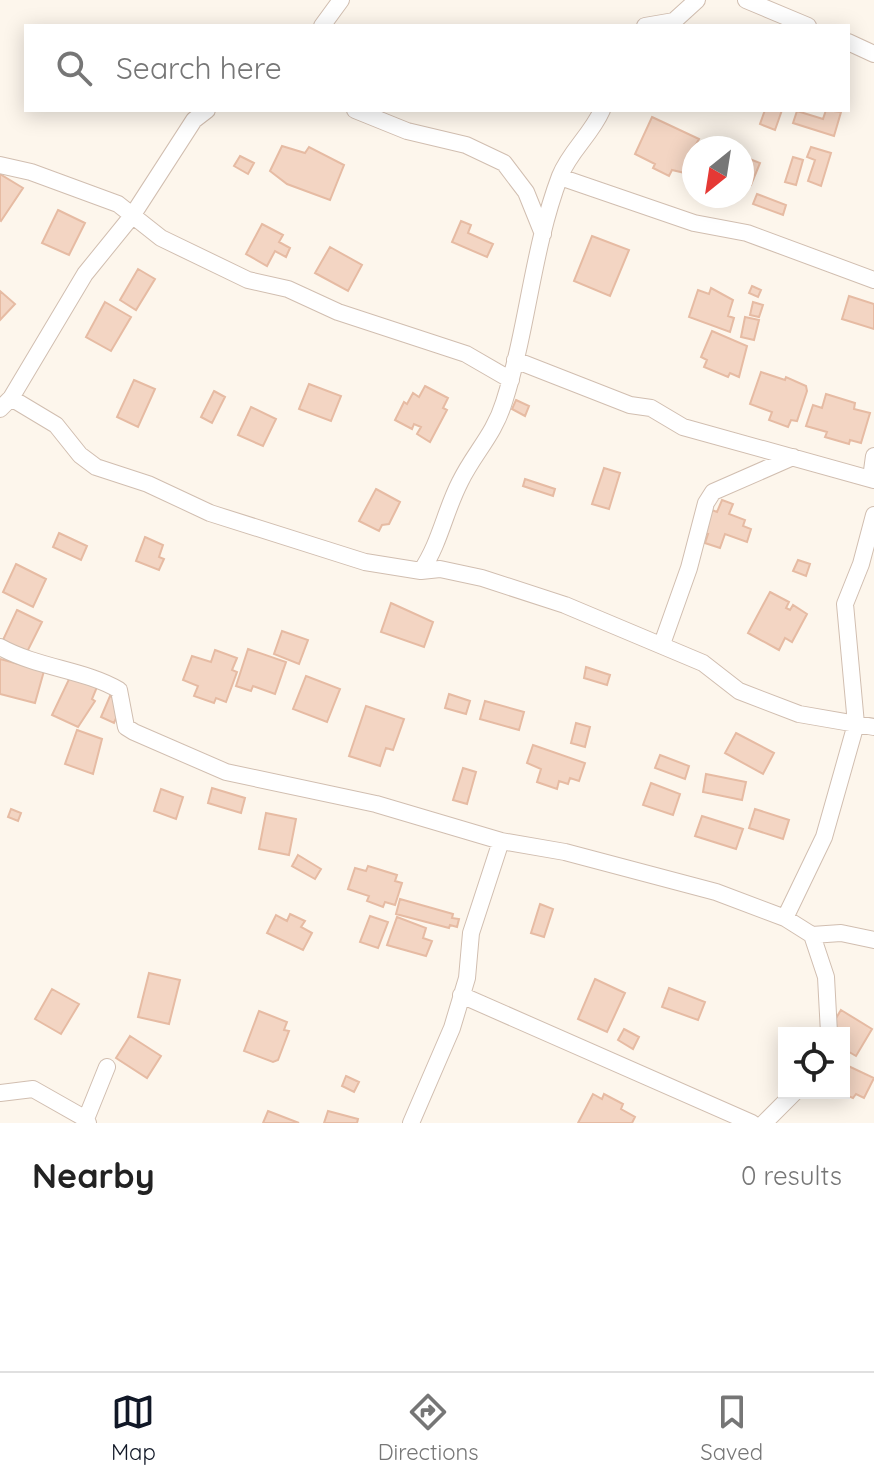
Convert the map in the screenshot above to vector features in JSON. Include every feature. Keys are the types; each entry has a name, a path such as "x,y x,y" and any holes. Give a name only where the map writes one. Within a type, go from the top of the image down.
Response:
{"street":[{"path":"323,24 341,0"},
{"path":"657,24 674,21 697,0"},
{"path":"746,0 803,24"},
{"path":"850,43 874,54"},
{"path":"204,112 194,120 132,216 85,274 5,404 56,425 80,455 96,467 271,533 365,562 421,571 440,569 482,578 565,605 662,644 703,663 739,691 799,714 874,727"},
{"path":"360,112 407,131 466,145 504,163 526,192 543,234"},
{"path":"421,571 434,553 460,482 491,437 511,380 529,284 560,177 571,152 594,128 601,112"},
{"path":"0,165 83,189 118,204 195,258 248,280 288,289 338,312 466,354 511,380"},
{"path":"560,177 694,223 747,233 874,280"},
{"path":"515,360 630,405 651,408 683,427 872,479 874,456"},
{"path":"662,644 689,568 706,503 713,492 793,457"},
{"path":"785,918 824,837 856,724 845,604 861,564 874,515"},
{"path":"0,647 60,671 94,678 119,690 126,727 186,758 226,772 376,804 501,841 565,852 716,892 785,918 812,935 841,933 874,940"},
{"path":"411,1123 452,1028 471,933 501,841"},
{"path":"812,935 826,977 829,1027"},
{"path":"461,995 752,1123"},
{"path":"0,1093 33,1089 87,1121 107,1067"},
{"path":"764,1123 788,1099"}],"building":[{"path":"764,112 781,112 775,130 760,124"},
{"path":"797,112 823,119 825,112 841,112 834,136 793,123"},
{"path":"652,117 693,136 682,136 682,172 672,170 669,176 653,168 655,164 635,154"},
{"path":"282,146 305,153 309,147 344,165 330,200 287,184 270,171"},
{"path":"811,147 831,153 821,186 808,181 815,160 807,157"},
{"path":"240,156 254,163 248,174 234,166"},
{"path":"793,157 803,160 796,185 785,182"},
{"path":"754,161 760,163 754,178"},
{"path":"0,174 23,188 1,221 0,220"},
{"path":"757,194 786,205 783,215 754,204"},
{"path":"58,210 85,223 69,255 42,243"},
{"path":"461,221 471,225 468,233 493,244 487,257 452,242"},
{"path":"262,224 283,235 279,242 290,248 286,257 275,251 267,266 246,254"},
{"path":"592,236 629,250 610,296 574,281"},
{"path":"330,247 362,265 348,291 315,273"},
{"path":"138,269 155,279 136,310 120,300"},
{"path":"752,286 761,290 758,297 749,293"},
{"path":"711,288 733,300 728,316 734,318 730,332 689,317 698,290 709,294"},
{"path":"0,291 15,304 0,320"},
{"path":"849,296 874,304 874,329 842,319"},
{"path":"105,302 131,317 111,351 86,337"},
{"path":"753,302 763,305 759,317 750,315"},
{"path":"745,317 759,320 754,340 741,337"},
{"path":"712,331 747,346 739,377 730,373 728,377 704,367 707,360 701,357"},
{"path":"761,372 785,380 786,377 806,386 797,421 791,420 788,427 769,420 772,412 750,404"},
{"path":"134,380 155,389 138,427 117,417"},
{"path":"309,384 341,396 331,421 299,409"},
{"path":"425,386 448,398 443,408 447,410 430,442 417,434 421,427 414,424 412,429 395,420 404,402 407,404 413,393 419,397"},
{"path":"214,391 225,397 212,423 201,417"},
{"path":"826,394 855,403 854,409 870,413 861,443 850,440 849,444 825,437 827,432 806,426 813,405 822,408"},
{"path":"516,400 529,406 525,416 512,409"},
{"path":"251,407 276,419 263,446 238,435"},
{"path":"604,468 620,473 609,509 592,504"},
{"path":"525,479 555,489 553,496 523,486"},
{"path":"376,489 400,502 389,524 382,525 379,531 359,521"},
{"path":"722,500 733,504 729,514 745,520 743,526 751,529 747,542 725,534 720,548 705,543 708,534 704,533 712,510 717,512"},
{"path":"59,533 87,546 81,560 53,547"},
{"path":"145,537 163,545 159,557 164,559 159,570 136,561"},
{"path":"798,560 810,564 806,576 793,571"},
{"path":"16,564 46,579 33,607 3,592"},
{"path":"770,592 789,602 786,608 790,610 793,605 807,614 792,642 785,638 779,650 748,633"},
{"path":"391,603 433,622 424,647 381,632"},
{"path":"17,610 42,622 26,654 2,642"},
{"path":"282,631 308,640 299,664 274,654"},
{"path":"248,649 286,662 275,694 253,686 251,691 236,686"},
{"path":"215,650 237,658 232,670 237,672 226,702 216,698 214,703 194,696 198,686 183,680 192,656 211,662"},
{"path":"0,659 44,671 35,703 0,694"},
{"path":"586,667 610,675 607,685 584,678"},
{"path":"71,675 97,687 92,699 95,701 78,727 52,715"},
{"path":"306,676 340,689 327,722 293,709"},
{"path":"449,694 470,701 466,714 445,708"},
{"path":"110,696 123,702 114,723 101,717"},
{"path":"485,701 524,712 519,730 480,719"},
{"path":"366,706 404,719 393,750 386,748 380,766 349,756"},
{"path":"576,723 590,727 585,747 571,743"},
{"path":"77,730 102,739 93,774 65,764"},
{"path":"736,733 774,753 763,774 725,753"},
{"path":"533,745 585,763 579,781 570,778 568,784 559,781 557,789 537,782 541,769 527,763"},
{"path":"660,755 689,766 685,779 655,768"},
{"path":"463,768 476,772 467,804 453,800"},
{"path":"706,774 746,782 742,800 703,792"},
{"path":"651,783 680,794 673,815 643,805"},
{"path":"212,788 245,798 241,813 208,803"},
{"path":"161,789 183,797 176,819 154,811"},
{"path":"11,809 21,813 18,821 8,817"},
{"path":"755,809 789,820 783,839 749,828"},
{"path":"266,813 296,819 289,855 259,849"},
{"path":"702,816 743,829 736,849 695,836"},
{"path":"298,855 321,869 315,879 292,866"},
{"path":"368,866 397,875 395,881 402,883 395,905 385,902 383,907 367,901 369,896 348,889 355,868 366,871"},
{"path":"400,899 453,914 452,918 459,919 457,927 450,925 449,928 396,914"},
{"path":"540,904 553,909 544,937 531,933"},
{"path":"290,914 305,921 301,927 312,933 303,950 267,933 276,915 287,921"},
{"path":"370,916 388,922 378,948 360,942"},
{"path":"397,917 426,928 423,938 432,941 426,956 387,945"},
{"path":"149,973 180,980 169,1024 138,1017"},
{"path":"595,979 625,993 607,1032 578,1019"},
{"path":"669,988 705,1002 698,1020 662,1007"},
{"path":"52,989 79,1004 61,1034 35,1019"},
{"path":"841,1010 872,1029 856,1056 850,1052 850,1027 831,1027"},
{"path":"259,1011 287,1022 284,1030 289,1031 278,1060 273,1062 244,1051"},
{"path":"624,1029 639,1037 633,1049 618,1040"},
{"path":"130,1036 161,1056 147,1078 116,1058"},
{"path":"850,1067 874,1078 864,1098 856,1094 850,1097"},
{"path":"346,1076 359,1082 354,1092 342,1086"},
{"path":"593,1094 602,1099 604,1094 623,1104 621,1109 635,1117 632,1123 578,1123"},
{"path":"268,1111 299,1123 263,1123"},
{"path":"328,1111 358,1119 357,1123 324,1123"}]}
